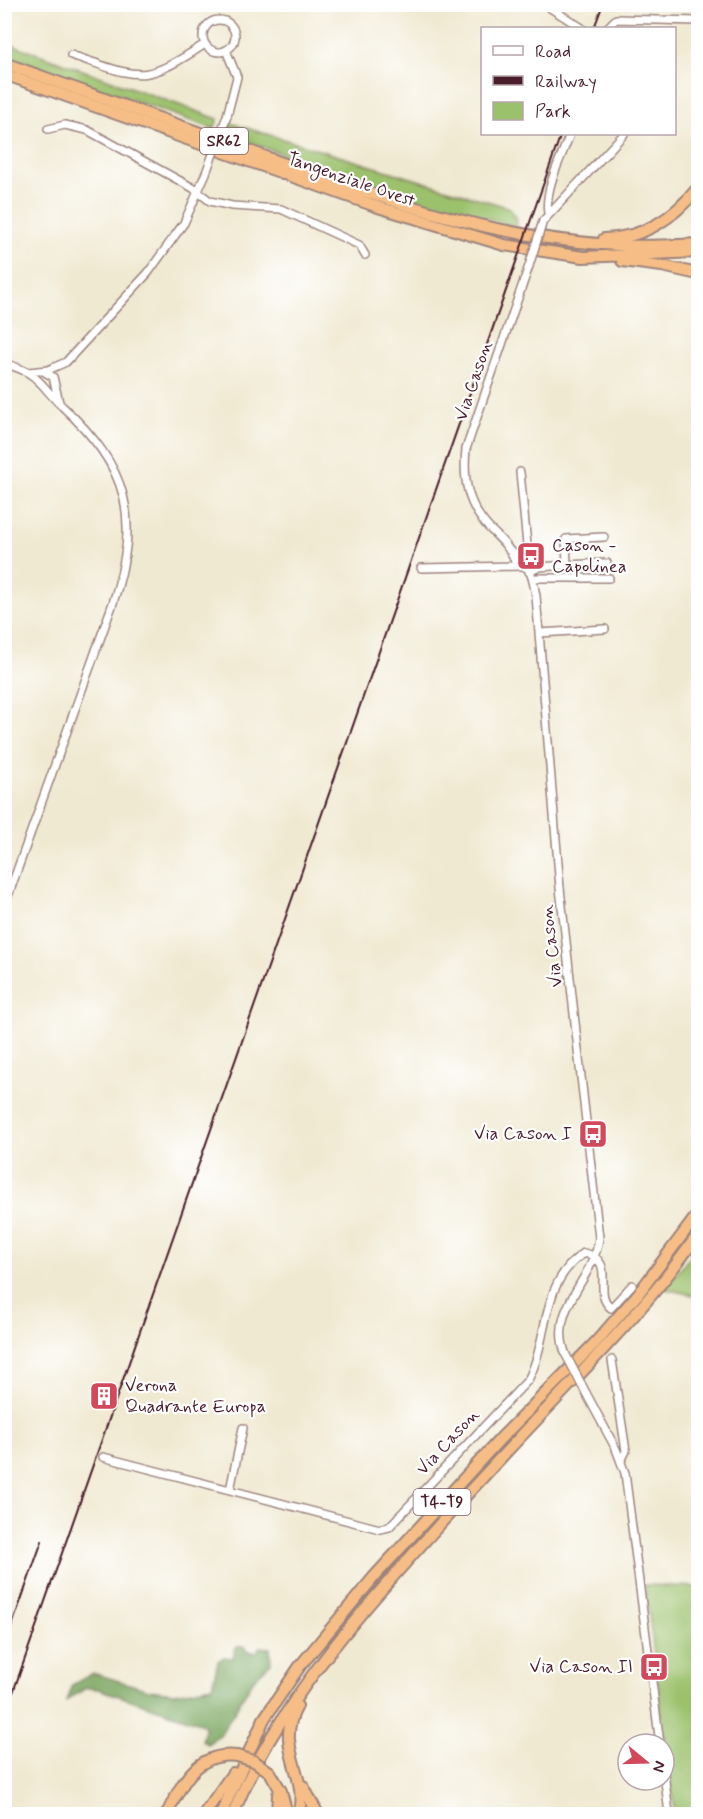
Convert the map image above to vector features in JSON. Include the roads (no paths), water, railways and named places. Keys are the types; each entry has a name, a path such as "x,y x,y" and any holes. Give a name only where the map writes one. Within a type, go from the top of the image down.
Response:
{"highway":[{"name":"Tangenziale Ovest","path":"4,63 443,218 565,241 631,246 699,244"},
{"name":"Tangenziale Ovest","path":"4,74 439,227 504,245 584,256 699,252"},
{"name":"Tangenziale Ovest","path":"565,241 610,239 642,233 671,216 699,188"},
{"path":"584,256 662,266 699,274"},
{"name":"T4-T9","path":"204,1815 300,1666 374,1577 501,1438 615,1320 660,1267 699,1214"},
{"name":"T4-T9","path":"233,1815 271,1737 322,1662 415,1551 622,1329 699,1234"},
{"name":"T4-T9","path":"299,1810 300,1795 288,1745 291,1719 322,1662"},
{"name":"T4-T9","path":"221,1815 264,1719"},
{"path":"167,1815 179,1788 194,1769 215,1757 237,1756 254,1761 273,1776 288,1815"},
{"name":"T4-T9","path":"294,1768 318,1815"},
{"path":"273,1776 279,1797 277,1815"}],"street":[{"path":"544,4 580,27"},
{"path":"608,27 616,19 699,21"},
{"path":"216,21 225,22 231,27 234,35 233,43 226,50 215,52 205,44 203,35 209,24 216,21"},
{"path":"71,55 140,75 156,73 169,67 205,44"},
{"path":"42,372 59,366 74,354 161,257 184,223 227,116 237,76 226,50"},
{"path":"48,129 65,125 87,130 218,204 269,206 290,212 359,245 365,255"},
{"name":"Via Cason","path":"548,213 549,198 570,135"},
{"name":"Via Cason","path":"528,571 522,557 512,551 479,515 465,485 466,449 543,221 623,135"},
{"path":"4,363 33,376 95,439 111,464 122,491 126,511 128,549 113,603 4,907"},
{"path":"24,371 48,372 53,378 53,395"},
{"name":"Via Cason","path":"520,472 528,571 540,633 560,888 598,1221 596,1255 564,1310 561,1337 566,1355 621,1461 639,1572 659,1732"},
{"path":"567,565 566,539 604,537"},
{"path":"512,551 526,542"},
{"name":"Via Cason","path":"522,557 526,542"},
{"name":"Via Cason","path":"512,551 516,563 528,571"},
{"path":"528,571 539,567 607,563"},
{"path":"421,568 528,571 609,578"},
{"path":"540,633 605,629"},
{"name":"Via Cason","path":"103,1457 380,1529 389,1527 528,1380 539,1351 544,1318 559,1282 575,1259 584,1253 596,1255 601,1262 608,1306 611,1308 632,1285"},
{"name":"Via Cason","path":"612,1360 626,1451 621,1461"},
{"path":"230,1490 243,1428"},
{"path":"666,1792 669,1815"}],"railway":[{"path":"594,27 603,4"},
{"path":"4,1718 561,135"},
{"path":"4,1648 42,1541"}],"place":[{"name":"Cason - Capolinea","path":"531,556"},
{"name":"Via Cason I","path":"593,1134"},
{"name":"Verona Quadrante Europa","path":"104,1396"},
{"name":"Via Cason II","path":"654,1667"}]}
